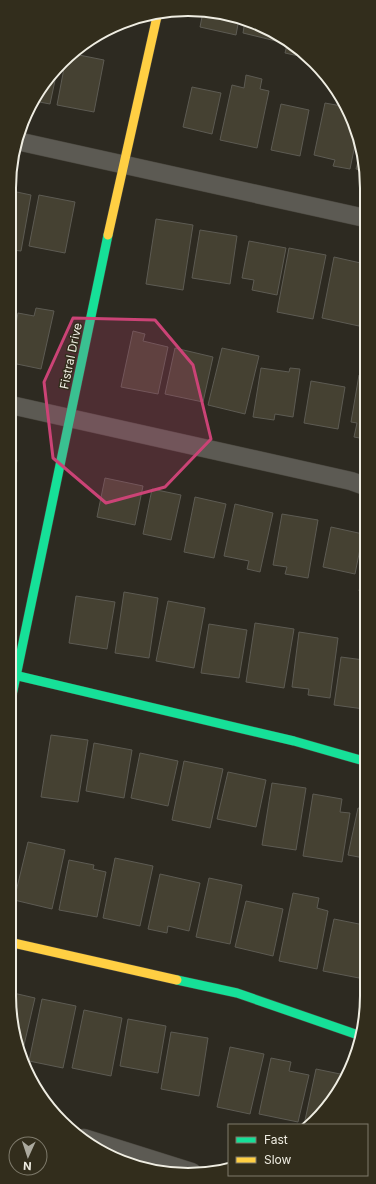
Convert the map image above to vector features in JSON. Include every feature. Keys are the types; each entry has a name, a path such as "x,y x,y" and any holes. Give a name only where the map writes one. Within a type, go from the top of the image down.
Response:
{"street":[{"name":"Fistral Drive","path":"16,661 70,418 123,165 156,19"},
{"path":"22,142 360,217"},
{"path":"16,406 360,485"},
{"path":"16,676 294,741 360,760"},
{"path":"16,944 237,993 356,1034"},
{"path":"97,1142 179,1168"}],"highlighted area":[{"path":"73,318 155,320 193,365 211,439 165,487 106,503 53,458 44,382"}],"building":[{"path":"202,16 222,19 238,24 236,35 200,27"},
{"path":"244,25 278,42 243,33"},
{"path":"287,47 297,56 285,53"},
{"path":"79,55 104,60 94,112 57,105 64,69 66,66"},
{"path":"246,75 262,79 260,89 269,91 257,148 220,140 232,85 244,88"},
{"path":"55,79 50,104 39,102"},
{"path":"192,87 221,93 212,134 183,127"},
{"path":"325,103 339,106 347,122 355,146 350,169 333,166 335,160 314,155"},
{"path":"281,104 309,110 300,156 271,150"},
{"path":"358,161 359,170 356,169"},
{"path":"16,192 31,195 21,251 16,250"},
{"path":"39,195 75,202 65,253 29,246"},
{"path":"156,219 193,225 183,290 146,284"},
{"path":"200,230 237,236 230,284 192,278"},
{"path":"249,241 286,248 277,295 252,290 254,280 242,278"},
{"path":"289,248 326,255 313,319 277,312"},
{"path":"334,257 360,263 359,326 322,318"},
{"path":"36,308 54,311 41,369 16,364 16,324 18,313 34,316"},
{"path":"133,331 145,334 143,341 168,347 158,394 121,387"},
{"path":"175,348 213,357 203,402 165,394"},
{"path":"222,348 259,356 245,414 208,405"},
{"path":"261,368 289,372 290,368 300,369 293,417 275,414 274,420 253,417"},
{"path":"359,375 360,438 354,437 357,423 351,422"},
{"path":"311,381 345,387 338,429 304,423"},
{"path":"105,478 143,486 135,525 97,517"},
{"path":"152,489 181,495 171,540 143,534"},
{"path":"195,497 226,504 214,558 184,552"},
{"path":"235,504 273,513 260,572 247,569 249,561 224,556"},
{"path":"282,514 318,520 308,578 285,574 287,567 273,565"},
{"path":"331,527 360,533 360,549 355,574 323,567"},
{"path":"124,592 158,598 149,658 115,653"},
{"path":"76,596 115,602 107,649 69,643"},
{"path":"168,601 205,608 194,668 156,661"},
{"path":"255,623 294,629 284,688 246,682"},
{"path":"209,624 247,630 239,678 201,673"},
{"path":"299,632 338,638 330,698 308,695 309,689 292,687"},
{"path":"341,657 360,659 360,708 334,705"},
{"path":"51,735 88,740 78,802 41,797"},
{"path":"94,743 132,750 124,798 86,791"},
{"path":"140,753 178,761 168,806 131,798"},
{"path":"184,761 223,769 210,828 172,820"},
{"path":"228,772 266,780 256,827 217,819"},
{"path":"272,783 306,788 296,850 262,845"},
{"path":"313,794 342,799 340,812 350,813 342,862 303,856"},
{"path":"358,808 360,808 360,857 348,855"},
{"path":"28,842 65,850 52,909 16,900 16,892"},
{"path":"115,858 153,866 140,926 103,918"},
{"path":"69,860 94,865 93,869 106,872 97,917 59,910"},
{"path":"160,874 200,883 189,931 168,926 167,933 148,929"},
{"path":"209,878 242,885 230,944 196,937"},
{"path":"293,893 319,898 317,908 328,911 317,969 279,961"},
{"path":"246,901 283,909 273,956 235,947"},
{"path":"334,919 360,924 359,978 323,971"},
{"path":"16,994 35,998 24,1045 17,1018"},
{"path":"42,999 76,1006 63,1068 29,1061"},
{"path":"84,1010 122,1018 111,1076 72,1068"},
{"path":"128,1019 166,1026 158,1073 120,1066"},
{"path":"171,1032 208,1038 199,1096 161,1089"},
{"path":"230,1047 264,1054 250,1114 217,1107"},
{"path":"271,1058 291,1062 289,1071 309,1075 298,1122 259,1114"},
{"path":"316,1069 341,1074 331,1092 310,1118 305,1122"}],"traffic: fast":[{"path":"16,676 108,235"},
{"path":"16,675 294,741 360,760"},
{"path":"177,980 237,993 356,1034"}],"traffic: slow":[{"path":"108,235 157,19"},
{"path":"16,944 177,980"}]}
